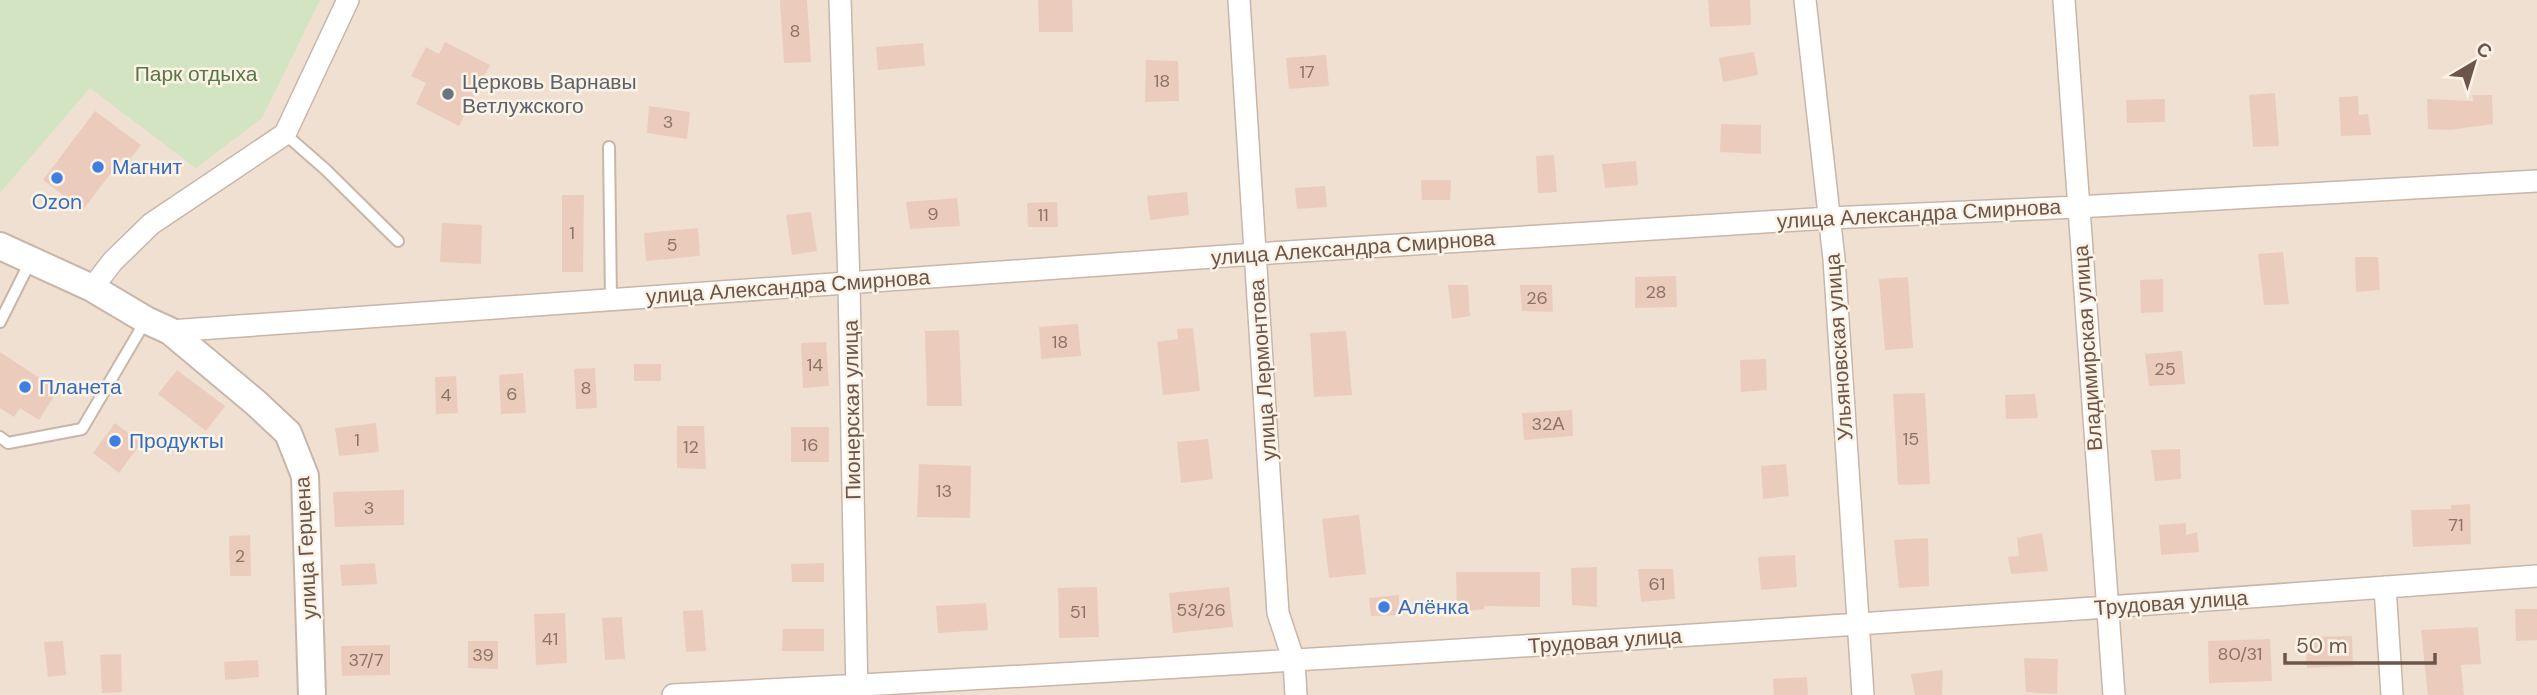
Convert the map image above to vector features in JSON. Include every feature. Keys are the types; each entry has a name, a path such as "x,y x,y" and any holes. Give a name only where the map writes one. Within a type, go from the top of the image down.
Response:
{"street":[{"path":"92,288 113,261 151,224 285,134 348,0"},
{"name":"Пионерская улица","path":"840,0 857,690"},
{"name":"улица Лермонтова","path":"1239,0 1278,613 1294,661 1296,695"},
{"name":"Ульяновская улица","path":"1805,0 1829,218 1863,695"},
{"name":"Владимирская улица","path":"2064,0 2114,695"},
{"name":"улица Александра Смирнова","path":"170,331 1255,254 1829,218 2537,181"},
{"name":"улица Герцена","path":"0,246 92,288 170,331 288,433 305,476 312,695"},
{"name":"Трудовая улица","path":"673,695 857,690 2107,608 2537,576"},
{"path":"2385,587 2392,695"}],"lane":[{"path":"285,134 398,241"},
{"path":"609,147 611,299"},
{"path":"0,322 32,260"},
{"path":"0,437 8,443 82,429 146,320"}],"shaded area":[{"path":"0,0 2537,0 2537,695 0,695"}],"green space":[{"name":"Парк отдыха","path":"0,0 320,0 262,118 196,168 90,88 0,193"}],"building":[{"path":"780,0 807,0 811,62 784,63"},
{"path":"1038,0 1072,0 1073,32 1039,32"},
{"path":"1708,0 1750,0 1751,25 1710,27"},
{"name":"Церковь Варнавы Ветлужского","path":"445,42 490,65 459,126 416,104 426,83 411,76 426,47 439,54"},
{"path":"923,43 925,66 878,70 876,47"},
{"path":"1754,52 1758,75 1723,82 1719,58"},
{"path":"1326,55 1329,86 1289,89 1286,58"},
{"path":"1146,60 1178,61 1179,101 1145,102"},
{"path":"2275,93 2279,146 2253,147 2249,95"},
{"path":"2472,95 2492,95 2493,124 2449,130 2428,129 2427,99 2473,101"},
{"path":"2358,96 2359,115 2368,114 2371,135 2341,136 2339,97"},
{"path":"2165,99 2165,122 2127,123 2126,100"},
{"path":"649,106 690,112 687,139 647,133"},
{"path":"95,111 141,145 128,162 123,157 83,210 43,180"},
{"path":"1721,124 1761,125 1761,154 1720,152"},
{"path":"1554,155 1557,192 1538,193 1536,156"},
{"path":"1636,161 1638,185 1605,188 1602,164"},
{"path":"1421,180 1451,180 1450,200 1422,200"},
{"path":"1325,186 1327,207 1297,209 1295,188"},
{"path":"1187,192 1189,215 1150,220 1147,196"},
{"path":"562,195 584,195 583,272 562,272"},
{"path":"957,198 960,226 910,229 906,202"},
{"path":"1057,202 1058,227 1028,227 1027,203"},
{"path":"811,212 817,251 792,255 786,215"},
{"path":"442,223 482,225 481,264 440,262"},
{"path":"698,228 700,256 646,261 644,233"},
{"path":"2283,252 2289,304 2264,305 2258,254"},
{"path":"2355,257 2378,257 2380,290 2356,292"},
{"path":"1676,276 1677,307 1635,308 1635,277"},
{"path":"1908,277 1913,348 1885,350 1879,279"},
{"path":"2163,279 2163,312 2141,313 2140,280"},
{"path":"1448,285 1468,285 1470,316 1452,319"},
{"path":"1520,285 1552,285 1553,312 1522,311"},
{"path":"1078,324 1081,356 1041,359 1039,327"},
{"path":"1193,328 1200,391 1163,395 1157,342 1178,339 1177,329"},
{"path":"959,330 962,406 927,406 925,331"},
{"path":"1346,331 1352,395 1314,397 1310,333"},
{"path":"826,342 829,386 803,388 801,343"},
{"path":"2182,351 2185,384 2149,386 2145,354"},
{"path":"0,352 58,390 39,420 20,408 14,417 0,408"},
{"path":"1766,359 1767,390 1741,392 1740,360"},
{"path":"634,364 661,364 661,381 634,381"},
{"path":"595,368 597,408 576,409 574,369"},
{"path":"177,370 225,406 206,431 158,394"},
{"path":"523,373 526,413 501,414 499,375"},
{"path":"456,376 458,413 436,414 435,377"},
{"path":"1925,393 1930,484 1898,485 1893,394"},
{"path":"2035,394 2038,418 2006,419 2005,395"},
{"path":"1572,410 1573,436 1524,440 1522,413"},
{"path":"115,423 141,443 119,473 93,453"},
{"path":"376,423 379,452 339,456 335,428"},
{"path":"677,426 704,426 706,469 677,468"},
{"path":"791,427 829,427 829,462 791,462"},
{"path":"1208,439 1213,479 1181,483 1177,442"},
{"path":"2180,449 2181,479 2155,481 2151,450"},
{"path":"919,464 971,466 970,518 917,517"},
{"path":"1786,464 1789,496 1763,499 1761,466"},
{"path":"404,490 404,525 335,527 333,492"},
{"path":"2470,504 2471,544 2413,547 2411,510 2451,509 2451,505"},
{"path":"1359,515 1366,574 1329,578 1322,519"},
{"path":"2186,523 2186,535 2197,532 2199,552 2161,555 2159,525"},
{"path":"2042,533 2048,571 2011,574 2008,557 2019,556 2017,538"},
{"path":"250,535 251,576 230,576 229,536"},
{"path":"1928,538 1929,586 1899,588 1894,540"},
{"path":"1795,555 1797,587 1761,590 1758,557"},
{"path":"375,563 377,584 342,586 340,565"},
{"path":"824,563 824,582 792,582 791,564"},
{"path":"1597,567 1597,607 1572,605 1571,568"},
{"path":"1638,569 1673,569 1675,599 1641,602"},
{"path":"1456,572 1540,572 1540,607 1484,606 1484,609 1457,612"},
{"path":"1097,587 1099,637 1059,638 1058,588"},
{"path":"1229,587 1233,627 1173,633 1169,593"},
{"name":"Алёнка","path":"1399,595 1399,615 1371,616 1369,598"},
{"path":"986,603 988,630 938,633 936,606"},
{"path":"2515,609 2537,609 2537,640 2516,641"},
{"path":"703,610 706,651 686,652 683,611"},
{"path":"565,613 567,663 536,665 534,614"},
{"path":"622,617 625,659 605,660 602,618"},
{"path":"2478,627 2481,664 2461,665 2464,695 2428,695 2421,630"},
{"path":"783,629 824,629 824,651 782,651"},
{"path":"2352,636 2353,666 2307,668 2305,637"},
{"path":"2270,639 2272,681 2209,683 2208,641"},
{"path":"63,641 66,675 48,677 44,642"},
{"path":"468,641 498,641 498,669 468,668"},
{"path":"390,645 390,675 342,676 341,646"},
{"path":"121,654 122,692 102,693 100,655"},
{"path":"2024,658 2058,659 2057,694 2026,692"},
{"path":"258,660 259,677 225,680 224,662"},
{"path":"1943,670 1942,695 1915,695 1911,674"},
{"path":"1807,677 1808,695 1774,695 1773,679"}],"place":[{"name":"Церковь Варнавы Ветлужского","path":"448,94"},
{"name":"Магнит","path":"98,167"},
{"name":"Ozon","path":"57,178"},
{"name":"Планета","path":"25,387"},
{"name":"Продукты","path":"115,441"},
{"name":"Алёнка","path":"1384,607"}]}
